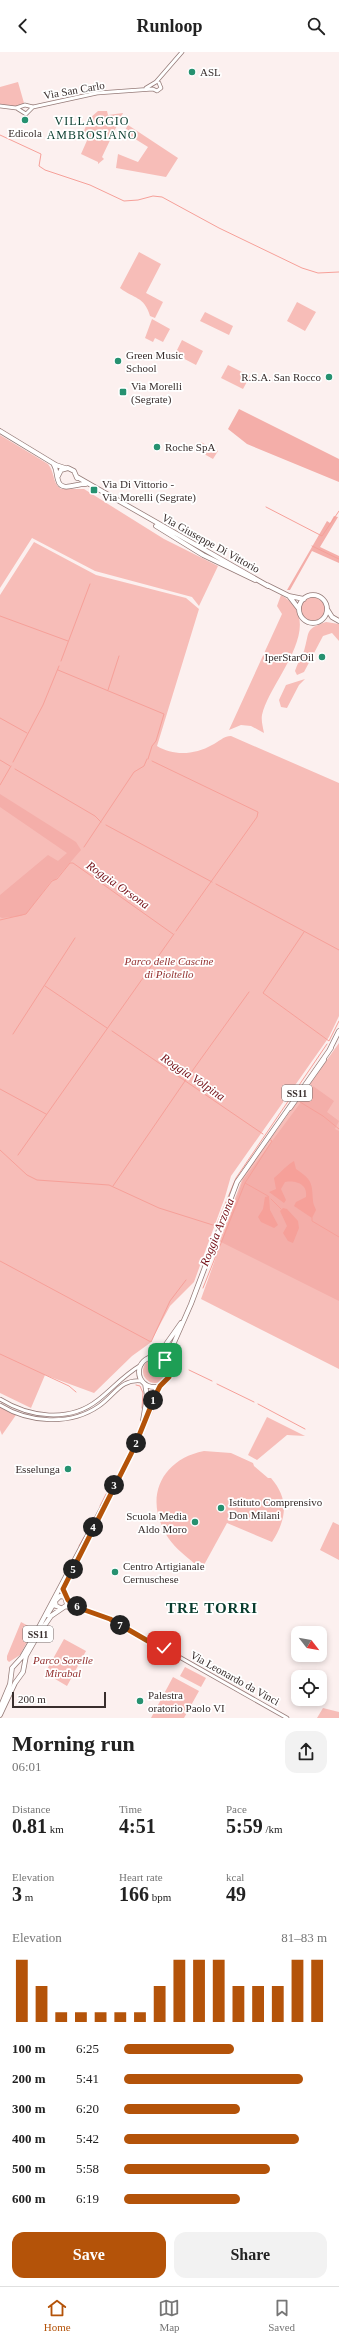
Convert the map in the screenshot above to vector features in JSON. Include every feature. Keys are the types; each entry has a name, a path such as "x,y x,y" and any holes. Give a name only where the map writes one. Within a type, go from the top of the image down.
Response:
{"main road":[{"path":"0,431 51,462 73,470 77,477 74,485"},
{"path":"51,462 57,470 58,481 62,486 69,488 74,485 91,485"},
{"path":"58,476 65,468"},
{"name":"Via Giuseppe Di Vittorio","path":"77,477 268,586 288,596 304,599"},
{"path":"312,595 319,596 325,602 327,609 337,620 322,620 316,622 307,621 302,616 299,609 304,599 312,595"},
{"name":"Via Giuseppe Di Vittorio","path":"288,596 299,609"},
{"path":"322,620 327,609"},
{"name":"SS11","path":"0,1715 18,1677 23,1672 34,1642 46,1622 64,1608 66,1599 63,1586 86,1544 141,1430 160,1386 167,1381 170,1374 166,1361 186,1316 237,1182 270,1132 302,1092 331,1048 339,1031"},
{"name":"SS11","path":"141,1430 147,1402 144,1382 139,1372 141,1365 147,1358 157,1356 186,1316"},
{"path":"157,1356 166,1361"},
{"path":"144,1382 152,1387 160,1386"},
{"name":"SS11","path":"39,1627 65,1574 95,1523"},
{"name":"SS11","path":"0,1708 12,1674 12,1668 17,1663 58,1597 65,1574"},
{"path":"58,1597 66,1599"},
{"path":"55,1602 57,1606 64,1608"},
{"path":"17,1663 24,1666"},
{"path":"12,1674 18,1677"}],"street":[{"path":"156,83 162,85 160,90 157,91 153,90 156,83 182,52"},
{"name":"Via San Carlo","path":"142,90 156,83"},
{"name":"Via San Carlo","path":"30,108 96,93 153,90"},
{"path":"0,106 21,109 26,114 30,108 24,105 21,109"},
{"path":"0,1399 15,1408 36,1414 52,1415 74,1412 98,1400 125,1375 141,1365"},
{"path":"0,1405 26,1417 48,1420 64,1419 96,1407 123,1384 144,1382"},
{"path":"66,1599 79,1608"},
{"path":"64,1608 79,1608 99,1614 158,1646 158,1642"},
{"path":"144,1638 158,1642 164,1640 167,1646 163,1649"},
{"name":"Via Leonardo da Vinci","path":"158,1646 287,1718"},
{"name":"Via Leonardo da Vinci","path":"167,1646 174,1654"}],"green space":[{"path":"18,82 24,103 18,107 0,105 0,87"},
{"path":"98,111 107,111 108,115 123,113 102,157 104,159 98,164 98,162 81,154 89,136 83,133 89,119"},
{"path":"128,125 178,158 166,177 116,168 118,154 138,162 148,147 124,132"},
{"path":"139,252 161,264 146,293 163,302 155,318 150,316 142,301 120,288"},
{"path":"297,302 316,312 305,331 287,321"},
{"path":"205,312 233,326 229,335 200,321"},
{"path":"152,319 170,329 163,342 155,338 153,342 145,338"},
{"path":"182,340 203,351 196,365 175,354"},
{"path":"228,365 250,376 243,389 221,378"},
{"path":"0,435 48,464 52,470 56,484 61,489 84,489 164,539 218,566 199,606 192,597 95,571 32,538 0,588"},
{"path":"201,442 218,451 213,459 197,450"},
{"name":"Parco delle Cascine di Pioltello","path":"34,542 96,575 186,598 199,609 157,746 177,753 184,753 198,751 223,738 231,736 339,783 339,1016 329,1037 231,1176 225,1197 194,1282 170,1306 150,1343 132,1356 94,1393 45,1375 31,1408 0,1393 0,595"},
{"path":"281,595 295,607 300,621 298,636 292,653 267,701 262,715 264,733 251,726 241,725 229,730 282,614 277,606"},
{"path":"313,597 322,600 325,609 322,618 313,621 304,618 301,609 304,600"},
{"path":"326,622 339,624 339,641 332,633 323,636 304,672 297,675 295,671 304,651 309,632 319,624"},
{"path":"305,679 299,685 287,708 281,707 279,700 286,685"},
{"path":"339,1043 339,1369 201,1299 221,1243 219,1241 243,1177"},
{"path":"155,1359 164,1362 167,1371 164,1380 155,1383 146,1380 143,1371 146,1362"},
{"path":"0,1407 16,1415 2,1435 0,1430"},
{"path":"267,1417 305,1436 287,1435 257,1460 248,1455"},
{"name":"Istituto Comprensivo Don Milani","path":"204,1451 231,1453 253,1463 254,1466 268,1478 271,1478 277,1486 281,1494 284,1510 283,1518 277,1534 272,1542 227,1523 204,1565 199,1561 195,1564 169,1539 161,1525 157,1510 157,1497 160,1484 166,1473 176,1463 189,1456"},
{"path":"333,1522 339,1525 339,1560 320,1550"},
{"path":"21,1622 34,1629 20,1655 9,1662 7,1660 7,1656"},
{"name":"Parco Sorelle Mirabal","path":"64,1639 86,1651 67,1686 45,1673"},
{"path":"185,1667 206,1678 201,1687 180,1676"},
{"path":"173,1677 199,1691 184,1718 151,1718"},
{"path":"323,1708 339,1712 339,1718 317,1718"}],"shaded area":[{"path":"239,409 339,459 339,482 247,444 228,429"},
{"path":"334,516 338,517 320,547 339,556 339,563 312,551 290,590 287,590 327,521 330,523"},
{"path":"0,794 76,842 81,850 55,880 52,880 27,913 21,916 2,918 0,917 0,895 48,855 58,861 67,853 0,807"},
{"path":"313,1086 334,1101 327,1112 339,1121 335,1129 339,1131 339,1301 221,1242 243,1180"},
{"path":"294,1161 296,1169 308,1179 311,1185 313,1202 316,1210 312,1218 294,1206 296,1202 306,1197 305,1189 297,1182 285,1182 281,1189 286,1200 284,1203 269,1192 276,1189 274,1178"},
{"path":"269,1196 270,1210 278,1225 274,1228 261,1222 258,1217 263,1209 265,1197"},
{"path":"283,1208 287,1209 298,1221 299,1228 293,1243 288,1241 283,1233 287,1226 280,1211"}],"waterway":[{"path":"0,135 41,154 39,166 45,170 90,185 124,201 138,200 153,196 162,197 219,228 302,268 318,273 339,272"},
{"path":"266,507 322,536 339,511"},
{"path":"312,546 339,559"},
{"path":"61,661 90,584"},
{"path":"0,616 68,641"},
{"path":"108,690 119,656"},
{"path":"13,762 43,705 59,666"},
{"path":"58,670 164,714 156,741 152,746 148,759"},
{"path":"0,718 27,733"},
{"path":"84,847 134,772 144,766 147,759"},
{"path":"0,760 10,766"},
{"path":"152,761 258,812 257,817 176,931"},
{"path":"0,785 11,766"},
{"path":"15,769 95,816 101,822"},
{"path":"106,825 212,882"},
{"name":"Roggia Orsona","path":"0,920 26,914 52,881 57,879 70,863 73,863 173,934"},
{"path":"216,884 339,950"},
{"path":"304,932 263,993 329,1041 339,1021"},
{"path":"18,1155 174,934"},
{"path":"13,1034 75,938"},
{"path":"45,986 107,1028"},
{"path":"113,1186 185,1081 249,992"},
{"name":"Roggia Volpina","path":"112,1031 263,1134"},
{"path":"0,1150 27,1175 37,1180 109,1185 159,1208 216,1226 236,1178 327,1044"},
{"path":"0,1089 46,1114"},
{"path":"300,1102 323,1116 339,1129"},
{"name":"Roggia Volpina","path":"268,1196 245,1183 272,1141 269,1139"},
{"name":"Roggia Arzona","path":"203,1288 245,1183"},
{"name":"Roggia Volpina","path":"271,1199 281,1209"},
{"name":"Roggia Volpina","path":"312,1218 312,1221 339,1237"},
{"path":"0,1261 151,1342 170,1301 186,1280"},
{"path":"0,1354 69,1386 76,1392"},
{"name":"Roggia Arzona","path":"189,1370 212,1381"},
{"name":"Roggia Arzona","path":"217,1384 254,1402"},
{"path":"136,1385 140,1386 143,1393 142,1408"},
{"name":"Roggia Arzona","path":"138,1444 160,1395"},
{"name":"Roggia Arzona","path":"258,1404 305,1429"},
{"name":"Roggia Arzona","path":"91,1540 135,1450"},
{"path":"100,1506 106,1494"},
{"path":"88,1529 94,1517"},
{"path":"79,1546 84,1537"}],"place":[{"name":"ASL","path":"192,72"},
{"name":"Edicola","path":"25,120"},
{"name":"Green Music School","path":"118,361"},
{"name":"R.S.A. San Rocco","path":"329,377"},
{"name":"Via Morelli (Segrate)","path":"123,392"},
{"name":"Roche SpA","path":"157,447"},
{"name":"Via Di Vittorio - Via Morelli (Segrate)","path":"94,490"},
{"name":"IperStarOil","path":"322,657"},
{"name":"Esselunga","path":"68,1469"},
{"name":"Istituto Comprensivo Don Milani","path":"221,1508"},
{"name":"Scuola Media Aldo Moro","path":"195,1522"},
{"name":"Centro Artigianale Cernuschese","path":"115,1572"},
{"name":"Palestra oratorio Paolo VI","path":"140,1701"}],"district":[{"name":"VILLAGGIO AMBROSIANO","path":"92,128"},
{"name":"TRE TORRI","path":"212,1608"}],"route":[{"path":"164,1648 160,1648 96,1612 79,1608 65,1597 63,1586 86,1544 95,1523 134,1448 160,1386 165,1383 169,1377 170,1372 168,1364 165,1360"}]}
